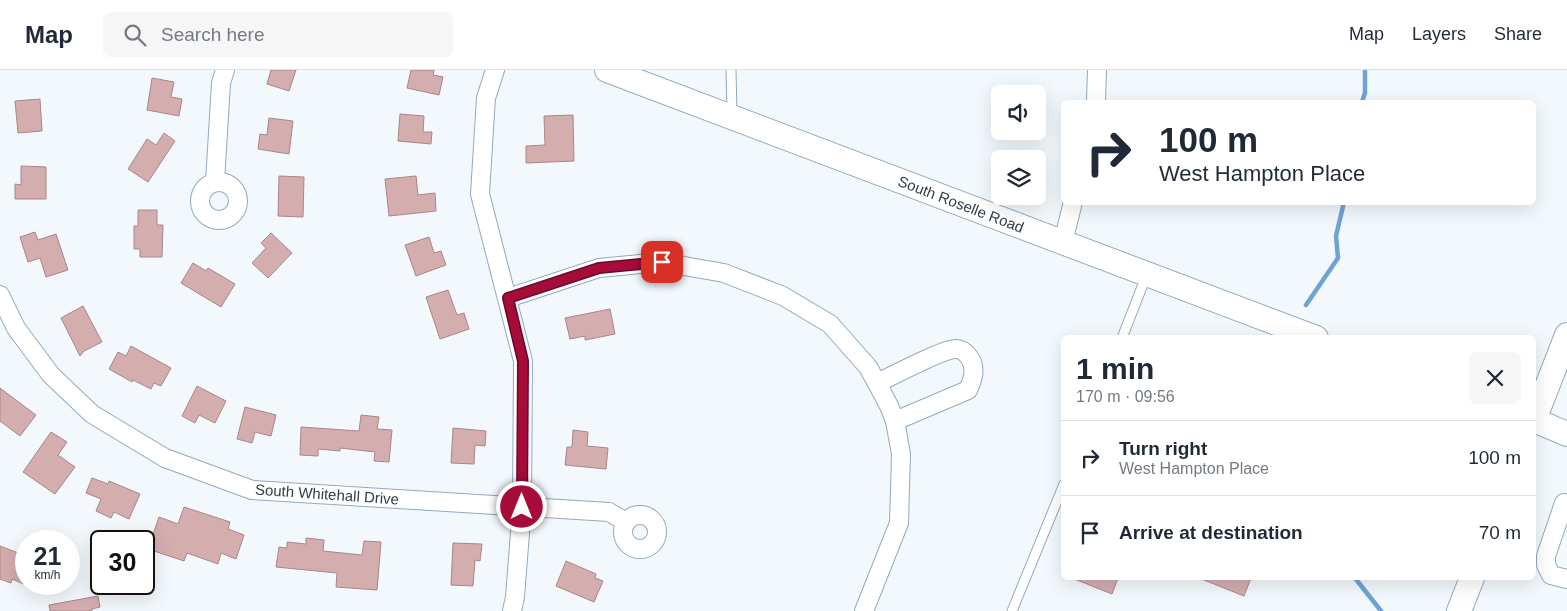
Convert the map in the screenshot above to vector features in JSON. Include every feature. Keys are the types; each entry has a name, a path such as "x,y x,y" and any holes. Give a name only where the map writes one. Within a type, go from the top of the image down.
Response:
{"main road":[{"name":"South Roselle Road","path":"611,71 1308,335"},
{"path":"1536,415 1567,335"},
{"path":"1536,421 1567,434"},
{"path":"1459,611 1471,580"}],"street":[{"path":"216,182 221,83 224,70"},
{"path":"495,70 486,98 480,194 523,361 522,507 515,597 512,611"},
{"path":"1096,100 1097,70"},
{"path":"1063,242 1072,205"},
{"path":"508,298 599,268 662,262 724,273 783,296 830,324 868,367 877,383 895,421 901,454 899,523 864,611"},
{"name":"South Whitehall Drive","path":"0,295 16,328 51,375 92,414 165,458 252,490 609,512 626,522"},
{"path":"877,383 943,352 956,349 965,352 974,363 973,377 968,390 895,421"},
{"path":"1564,503 1546,556 1546,565 1551,575 1567,579"}],"lane":[{"path":"731,70 732,117"},
{"path":"1123,335 1147,274"},
{"path":"1012,611 1061,491"}],"building":[{"path":"271,70 296,70 289,91 267,84"},
{"path":"411,70 434,70 433,75 443,77 439,95 407,88"},
{"path":"152,78 174,82 171,97 182,99 179,116 147,110"},
{"path":"40,99 42,131 18,133 15,101"},
{"path":"400,114 424,116 423,132 432,132 431,144 398,141"},
{"path":"573,115 574,161 526,163 526,146 545,145 544,116"},
{"path":"269,118 293,121 289,154 258,149 260,134 267,135"},
{"path":"164,133 175,141 148,182 128,169 147,139 156,145"},
{"path":"21,166 46,167 46,199 15,199 15,184 21,185"},
{"path":"279,176 304,177 303,217 278,216"},
{"path":"416,176 418,195 435,193 436,211 389,216 385,179"},
{"path":"138,210 157,210 157,225 163,225 162,257 140,257 140,249 134,249 134,226 138,226"},
{"path":"35,232 38,240 56,234 68,270 46,277 40,258 28,262 20,237"},
{"path":"271,233 292,253 268,278 252,263 266,248 261,243"},
{"path":"429,237 434,253 441,251 446,265 416,276 405,245"},
{"path":"193,263 206,271 208,268 235,284 221,307 181,283"},
{"path":"448,290 457,315 464,313 469,329 440,339 426,297"},
{"path":"83,306 102,342 84,351 80,356 61,318"},
{"path":"610,309 615,334 585,340 585,336 570,339 565,318"},
{"path":"131,346 171,368 161,386 154,383 151,389 133,380 132,382 109,369 118,352 126,356"},
{"path":"197,386 226,401 215,423 199,415 195,423 182,416"},
{"path":"0,388 36,415 20,436 0,421"},
{"path":"245,407 276,415 271,436 255,432 252,443 237,439"},
{"path":"361,415 379,417 377,429 392,430 389,462 374,461 375,452 340,448 340,451 318,449 318,456 300,455 301,427 359,431"},
{"path":"453,428 486,431 485,446 475,445 474,464 451,463"},
{"path":"573,430 588,432 587,446 608,448 606,469 565,465 567,447 572,447"},
{"path":"51,432 67,442 58,455 75,467 55,494 23,472"},
{"path":"92,478 108,484 109,481 140,494 129,519 114,512 111,518 96,511 101,499 86,493"},
{"path":"184,507 230,522 228,529 244,535 236,559 221,553 218,564 187,553 184,561 155,551 155,530 159,517 178,524"},
{"path":"306,538 324,540 323,551 362,555 364,541 381,542 377,590 336,587 337,573 276,567 279,547 287,548 287,542 306,544"},
{"path":"453,543 482,544 480,561 475,560 473,586 451,585"},
{"path":"0,546 15,552 15,580 12,579 11,583 0,579"},
{"path":"566,561 596,574 595,578 603,581 594,602 556,586"},
{"path":"1077,580 1117,580 1112,594"},
{"path":"1204,580 1250,580 1244,596"},
{"path":"98,596 100,607 92,609 92,611 50,611 49,605"}],"waterway":[{"path":"1363,100 1365,93 1365,70"},
{"path":"1306,305 1338,258 1336,236 1343,205"},
{"path":"1357,580 1381,611"}],"route":[{"path":"522,507 523,361 508,298 599,268 662,262"}]}
